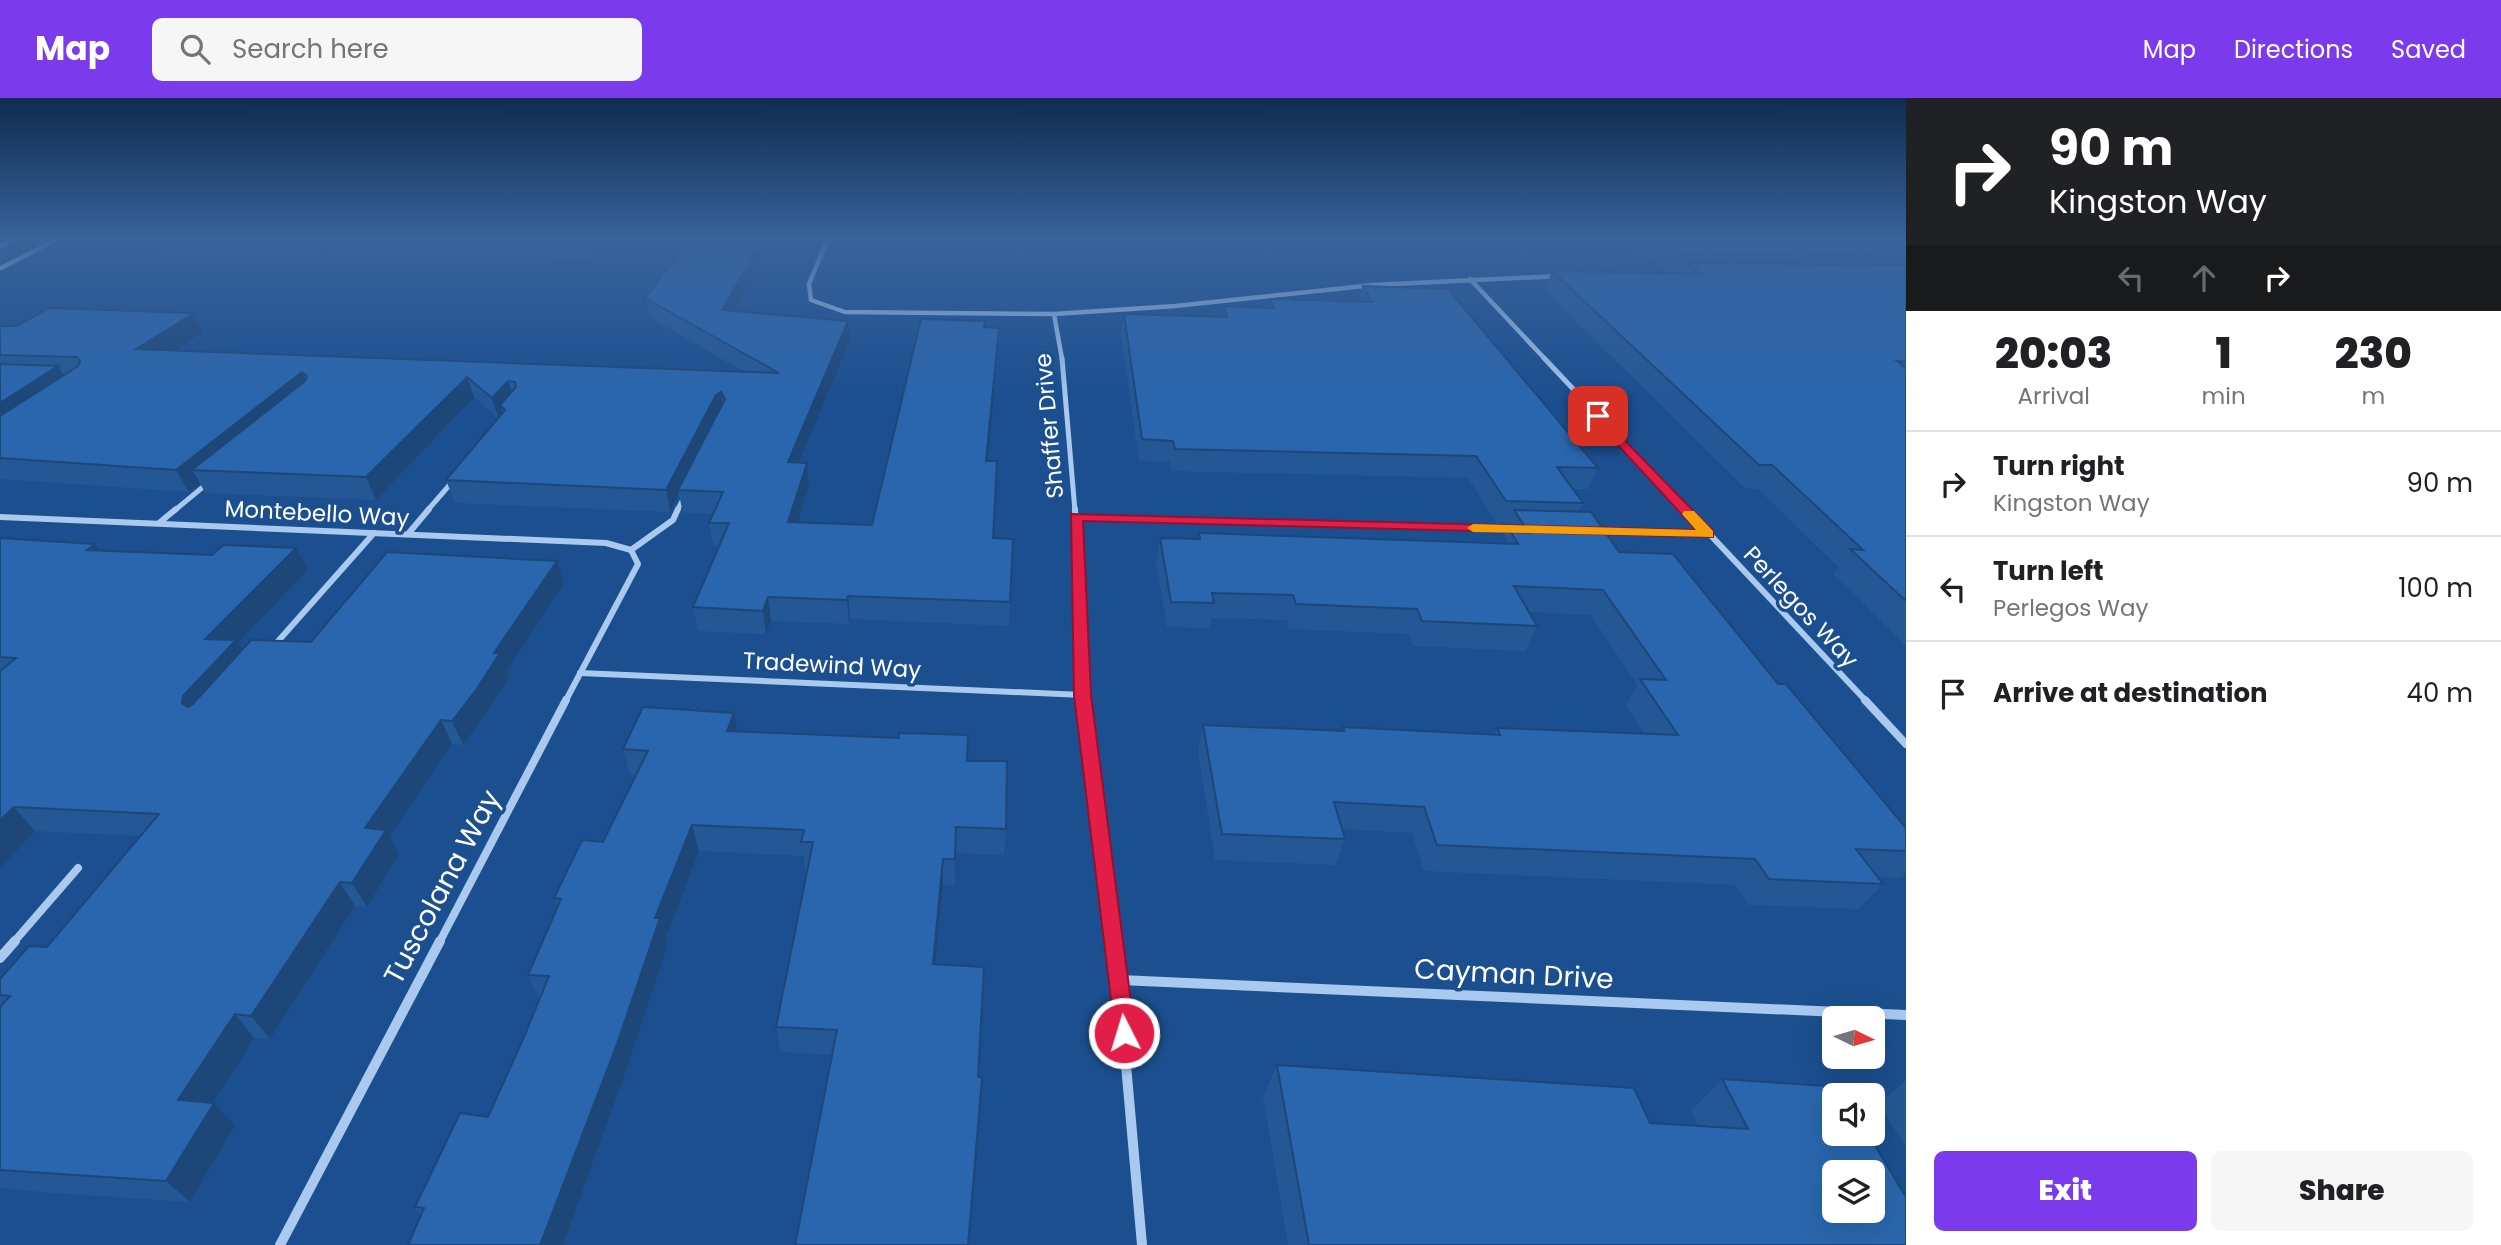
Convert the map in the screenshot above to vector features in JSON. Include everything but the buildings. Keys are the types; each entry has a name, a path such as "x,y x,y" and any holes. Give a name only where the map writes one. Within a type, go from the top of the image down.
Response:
{"street":[{"path":"810,292 811,300 833,310 845,312 1054,314 1321,292"},
{"name":"Perlegos Way","path":"1482,292 1906,744"},
{"name":"Shaffer Drive","path":"1054,314 1060,335 1076,517 1083,695 1120,980 1142,1245"},
{"path":"158,523 220,473"},
{"path":"408,534 458,475"},
{"path":"631,550 673,520 690,486"},
{"name":"Montebello Way","path":"0,517 606,543 631,550"},
{"path":"1076,517 1529,529"},
{"path":"1584,531 1708,534"},
{"path":"266,654 374,533"},
{"name":"Tuscolana Way","path":"280,1245 638,564 631,550"},
{"name":"Tradewind Way","path":"580,673 1083,695"},
{"path":"0,958 78,868"},
{"name":"Cayman Drive","path":"1120,980 1906,1015"}],"slow traffic":[{"path":"1473,528 1708,534 1689,514"}],"route":[{"path":"1124,1033 1120,980 1083,695 1076,517 1708,534 1598,416"}]}
